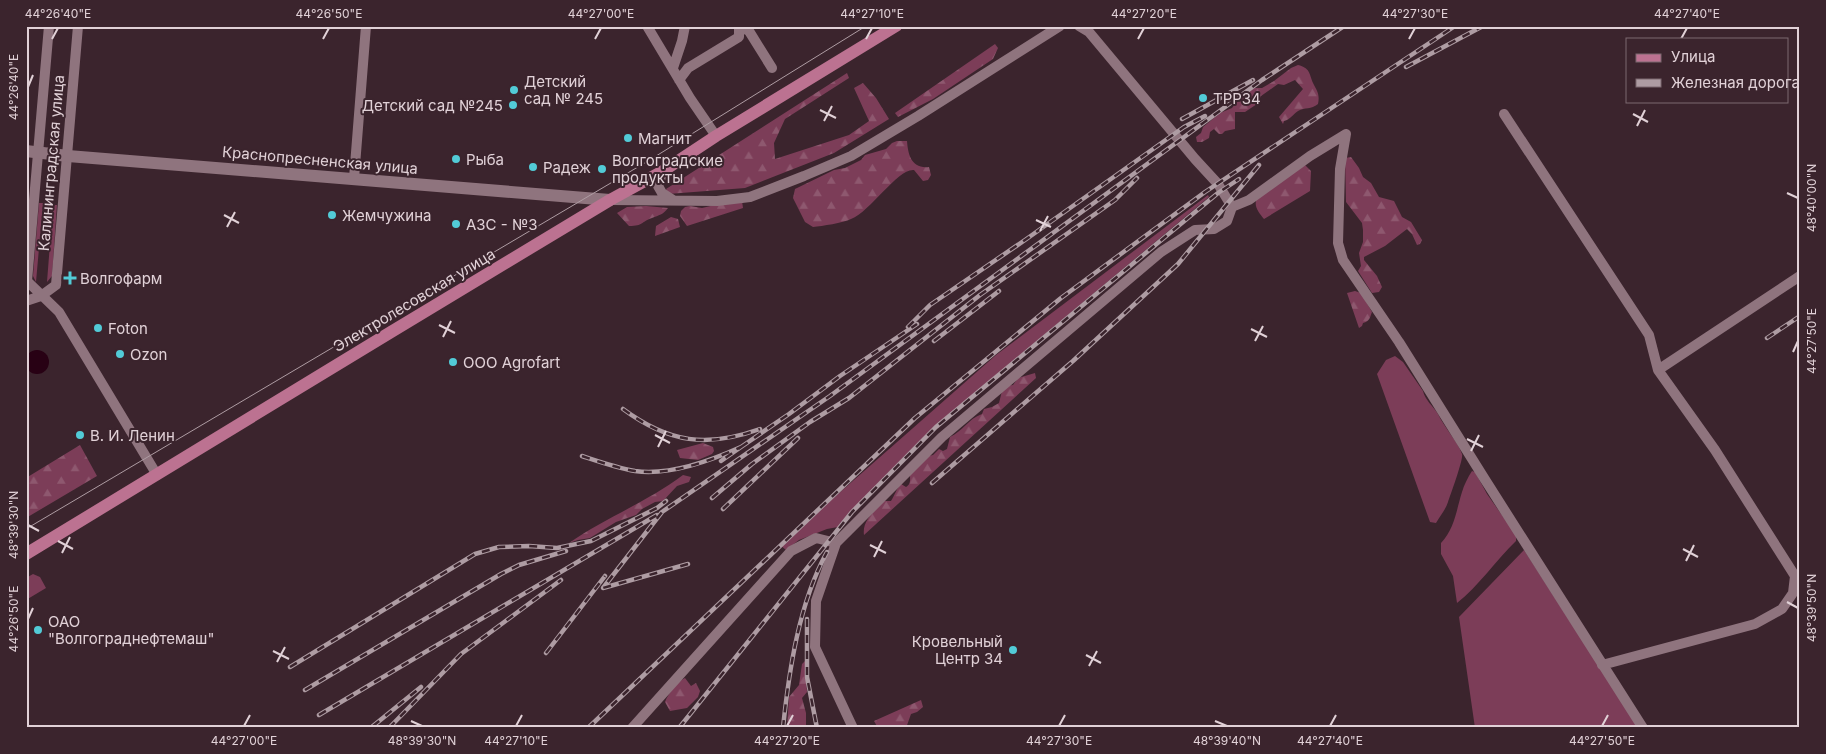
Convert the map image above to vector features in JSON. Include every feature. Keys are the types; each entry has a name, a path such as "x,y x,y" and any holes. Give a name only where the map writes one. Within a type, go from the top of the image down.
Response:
{"main road":[{"name":"Электролесовская улица","path":"26,554 610,200 663,170 896,26"}],"street":[{"name":"Калининградская улица","path":"49,26 32,151 27,281 59,312 157,475"},
{"name":"Калининградская улица","path":"42,296 56,285 78,26"},
{"path":"354,178 366,26"},
{"path":"647,26 690,98 716,136"},
{"path":"673,68 682,41 684,26"},
{"path":"679,80 688,68 739,38 739,26 749,31 772,68"},
{"path":"610,200 717,201 750,196 804,176 851,156 1060,26"},
{"path":"1079,26 1089,32 1194,160 1218,184 1232,207"},
{"path":"1504,114 1649,335 1658,370 1715,450 1795,576 1793,592 1782,609 1755,624 1602,664"},
{"path":"853,728 815,647 816,601 836,543 942,437 1161,252 1194,230 1214,229 1227,221 1232,207 1249,200 1310,156 1346,134 1340,169 1338,243 1343,260 1399,342 1643,728"},
{"name":"Краснопресненская улица","path":"32,151 68,156 610,200"},
{"path":"663,170 658,186 662,193 673,201"},
{"path":"1658,370 1800,276"},
{"path":"26,301 42,296"},
{"path":"632,728 791,551 816,538 836,543"}],"green space":[{"path":"995,44 998,48 993,59 933,99 898,117 895,113"},
{"path":"1298,65 1308,71 1318,93 1318,104 1298,111 1284,121 1283,124 1279,117 1303,89 1295,80 1284,85 1278,84 1261,96 1257,104 1245,112 1235,112 1235,129 1219,134 1214,129 1210,132 1209,138 1202,142 1197,142 1196,137 1201,133 1203,127 1220,113 1232,108 1244,92 1255,88 1262,88"},
{"path":"847,73 849,78 785,119 774,143 775,159 849,135 869,121 854,88 863,83 876,98 889,119 834,153 745,188 668,194 666,189"},
{"path":"897,141 907,141 908,151 914,163 918,166 929,167 931,175 928,180 923,181 914,170 908,171 892,183 859,215 851,219 813,227 805,222 793,198 795,189 834,170 845,168 861,160 865,155 886,149"},
{"path":"1351,157 1363,177 1371,183 1379,197 1394,201 1402,217 1411,222 1422,240 1417,245 1412,234 1407,229 1385,246 1364,257 1364,260 1377,276 1382,287 1379,292 1372,293 1358,271 1361,266 1359,253 1363,242 1362,223 1346,202 1345,158"},
{"path":"1305,165 1311,171 1310,191 1264,219 1256,207 1257,198"},
{"path":"1208,195 1209,197 935,426 853,509 838,527 827,529 799,540 786,550 780,545 996,355"},
{"path":"742,201 743,208 687,226 680,216 681,211 685,207 702,208"},
{"path":"39,203 43,203 36,282 33,276"},
{"path":"53,205 57,205 52,276 47,282"},
{"path":"627,207 668,208 661,215 634,226 629,226 617,213"},
{"path":"671,217 678,219 680,227 655,236 656,226"},
{"path":"1355,291 1361,293 1372,312 1368,320 1359,328 1347,293"},
{"path":"1395,356 1403,362 1423,391 1462,454 1447,505 1436,523 1430,522 1377,374 1386,360"},
{"path":"1035,373 1036,378 864,535 865,525 869,516 883,501 891,501 901,484 906,487 909,485 910,474 929,456 939,449 943,451 947,449 950,437 982,414 984,409 999,403 1002,391 1006,386 1013,385 1018,378"},
{"path":"703,443 713,447 714,451 712,454 698,460 680,458 677,450"},
{"path":"80,445 97,476 26,518 26,478"},
{"path":"1472,471 1475,472 1487,494 1516,535 1516,541 1457,603 1453,576 1441,554 1441,543 1452,525 1463,489"},
{"path":"683,475 691,477 689,482 677,486 663,501 655,502 642,509 636,515 616,522 590,538 569,543 655,494"},
{"path":"1524,550 1639,728 1475,728 1459,617"},
{"path":"33,574 40,577 46,588 26,600 26,578"},
{"path":"805,661 807,692 802,698 806,713 806,728 787,728 789,697 799,685 802,664"},
{"path":"685,678 691,686 696,683 700,691 698,697 687,708 670,711 665,702 666,699 676,685"},
{"path":"921,700 923,707 911,714 906,728 878,728 874,721"}],"shaded area":[{"path":"37,350 46,353 49,362 46,371 37,374 28,371 25,362 28,353"}],"tram line":[{"path":"26,529 648,161 866,26"}],"railway":[{"path":"688,564 603,588 662,512 830,396 1262,80 1344,26"},
{"path":"588,728 915,418 1061,298 1205,192 1455,26"},
{"path":"1406,67 1483,26"},
{"path":"1182,119 1253,80"},
{"path":"908,327 930,305 1184,127 1205,116"},
{"path":"932,483 1073,361 1178,264 1259,165"},
{"path":"712,498 752,464 810,422 849,398 980,295 1115,200 1137,178"},
{"path":"679,728 852,512 936,427 1218,193 1239,179"},
{"path":"934,341 999,291"},
{"path":"1767,338 1800,316"},
{"path":"741,447 917,324"},
{"path":"623,409 656,429 689,439 723,439 760,429"},
{"path":"723,509 798,438"},
{"path":"582,456 628,470 648,472 690,466 741,447 721,461"},
{"path":"290,667 475,554 499,547 529,546 557,548 591,541 657,508 666,501"},
{"path":"319,715 657,515"},
{"path":"305,690 501,574 519,565 566,551"},
{"path":"783,728 788,683 802,615 817,572 827,552"},
{"path":"546,653 605,576"},
{"path":"389,728 461,654 561,580"},
{"path":"807,619 807,677 817,728"},
{"path":"373,726 421,687"}],"place":[{"name":"Детский сад № 245","path":"514,90"},
{"name":"TPP34","path":"1203,98"},
{"name":"Детский сад №245","path":"513,105"},
{"name":"Магнит","path":"628,138"},
{"name":"Рыба","path":"456,159"},
{"name":"Радеж","path":"533,167"},
{"name":"Волгоградские продукты","path":"602,169"},
{"name":"Жемчужина","path":"332,215"},
{"name":"АЗС - №3","path":"456,224"},
{"name":"Волгофарм","path":"70,278"},
{"name":"Foton","path":"98,328"},
{"name":"Ozon","path":"120,354"},
{"name":"OOO Agrofart","path":"453,362"},
{"name":"В. И. Ленин","path":"80,435"},
{"name":"ОАО \"Волгограднефтемаш\"","path":"38,630"},
{"name":"Кровельный Центр 34","path":"1013,650"}]}
